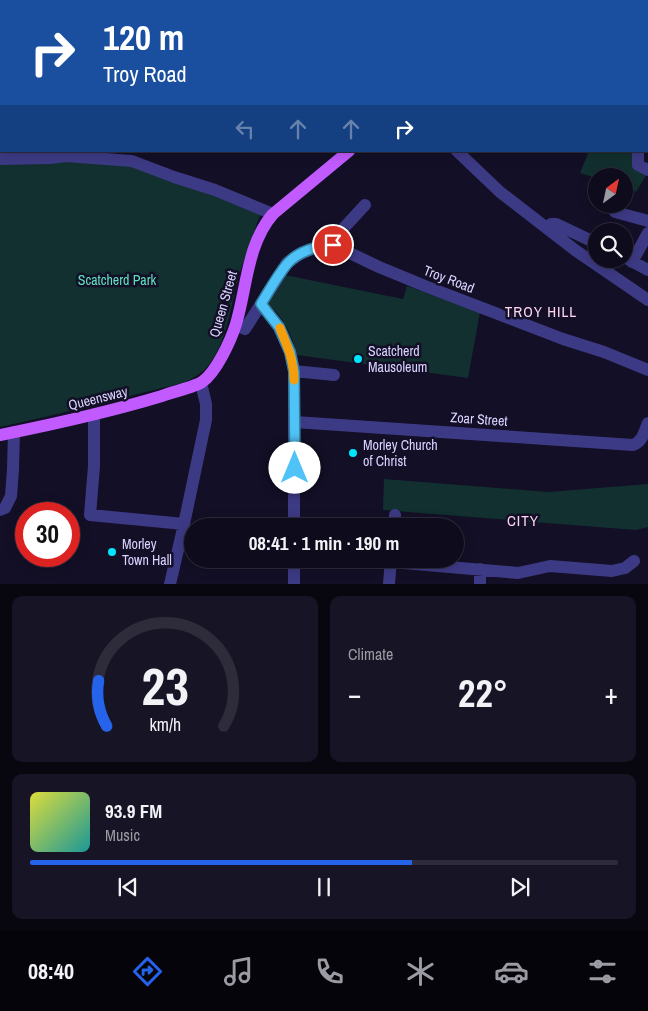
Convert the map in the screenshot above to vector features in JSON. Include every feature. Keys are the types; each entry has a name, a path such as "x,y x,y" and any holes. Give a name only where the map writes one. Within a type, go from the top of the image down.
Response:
{"main road":[{"name":"Queen Street","path":"201,383 212,374 223,355 236,325 256,244 265,223 273,214 348,152"},
{"name":"Queensway","path":"0,435 94,415 201,383"}],"street":[{"path":"458,152 500,192 575,250 648,300"},
{"path":"638,152 638,165 648,170"},
{"path":"0,159 50,158 66,154 134,156 174,177 215,190 273,214"},
{"path":"236,325 245,329 288,263 300,254 312,249 333,245 341,231 364,205"},
{"path":"620,213 648,221"},
{"path":"547,228 551,224 556,224 588,240"},
{"path":"633,253 648,233"},
{"name":"Troy Road","path":"333,245 425,286 648,370"},
{"path":"633,262 648,270"},
{"path":"261,304 279,327 290,352 294,371 294,518"},
{"path":"294,371 334,375"},
{"path":"185,518 206,420 206,404 201,383"},
{"path":"94,415 94,466 90,515 184,524 170,584"},
{"name":"Zoar Street","path":"295,422 633,445 639,443 648,423"},
{"path":"0,510 5,508 11,496 14,469 14,432"},
{"path":"464,567 518,573 550,566 612,571 625,568 634,561"},
{"path":"294,568 294,584"},
{"path":"390,584 391,568"},
{"path":"480,569 480,584"}],"green space":[{"path":"589,152 632,152 648,169 636,192 633,190 633,168 588,168 588,176 580,173"},
{"name":"Scatcherd Park","path":"0,159 111,159 263,209 239,275 224,336 206,369 186,382 0,427"},
{"path":"285,275 403,299 407,286 480,312 468,378 297,355 286,326 267,303"},
{"path":"384,479 548,492 648,484 648,527 636,530 383,510"}],"slow traffic":[{"path":"280,328 290,352 294,380"}],"place":[{"name":"Scatcherd Mausoleum","path":"358,359"},
{"name":"Morley Church of Christ","path":"353,453"},
{"name":"Morley Town Hall","path":"112,552"}],"district":[{"name":"TROY HILL","path":"541,312"},
{"name":"CITY","path":"523,521"}],"route":[{"path":"295,468 294,371 290,352 279,327 261,304 288,263 300,254 312,249 333,245"}]}
